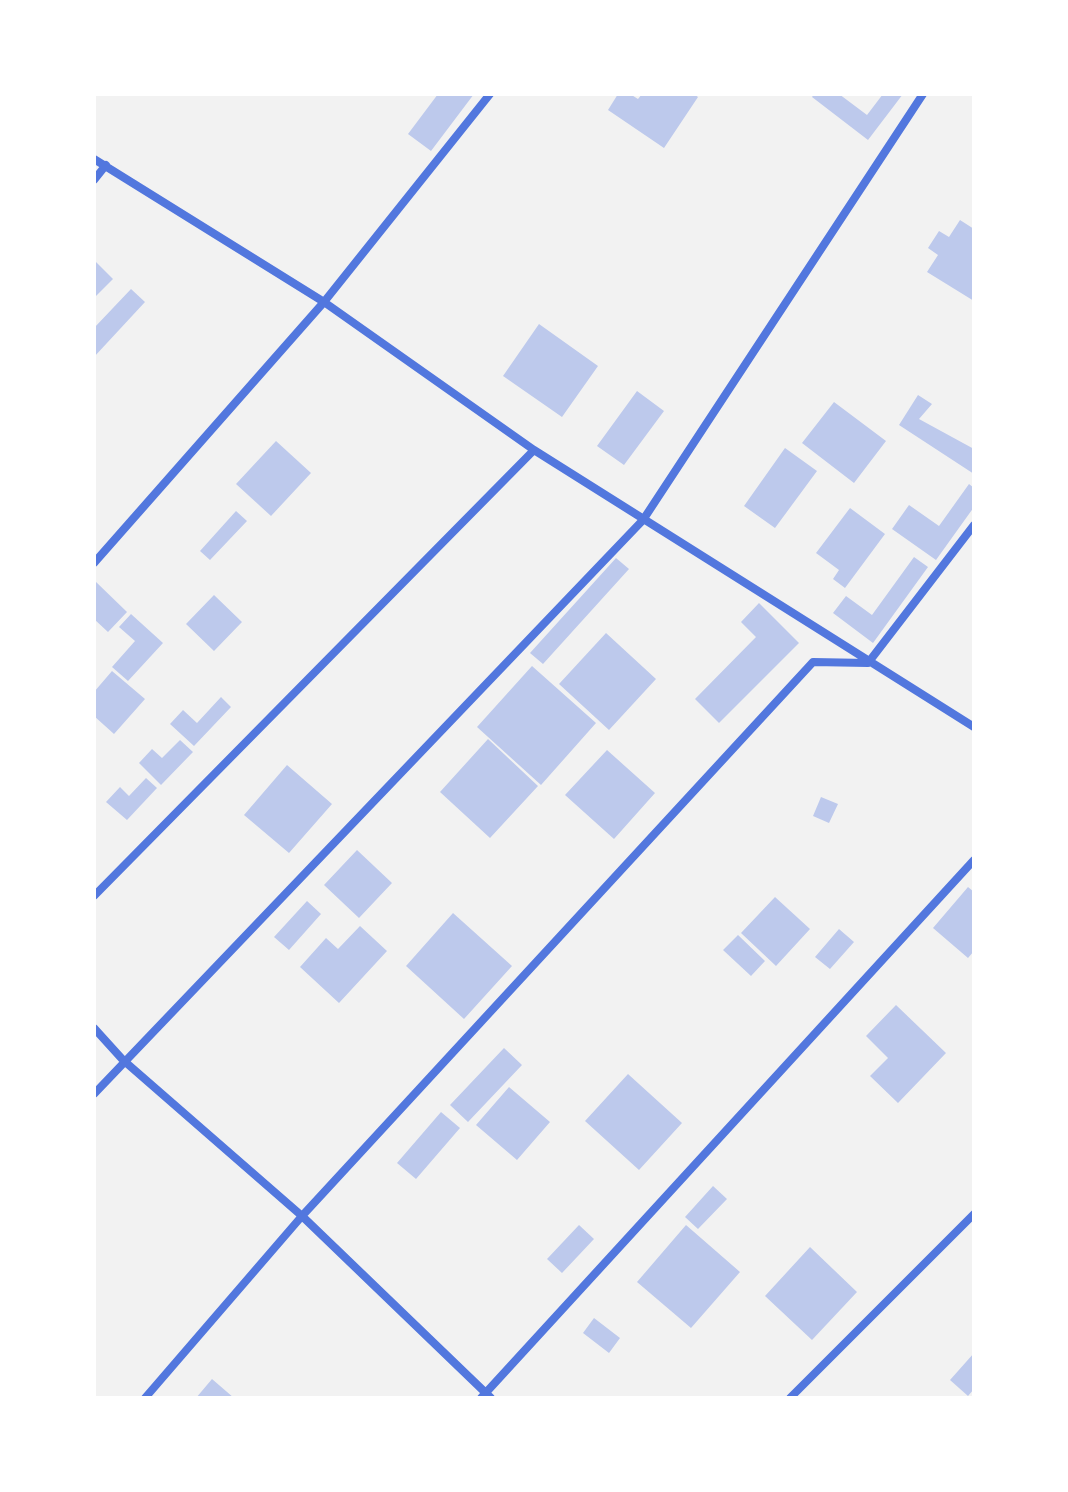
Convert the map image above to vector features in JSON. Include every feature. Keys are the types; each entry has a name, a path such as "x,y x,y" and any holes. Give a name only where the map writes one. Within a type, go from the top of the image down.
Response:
{"street":[{"path":"94,563 324,302 490,94"},
{"path":"94,1094 123,1060 643,520 923,94"},
{"path":"94,159 324,302 534,450 974,727"},
{"path":"94,180 106,165"},
{"path":"94,896 534,450"},
{"path":"868,663 974,525"},
{"path":"145,1398 302,1216 813,662 868,663"},
{"path":"94,1028 123,1060 302,1216 485,1396 974,860"},
{"path":"790,1398 974,1214"}],"building":[{"path":"438,94 474,94 431,151 408,134"},
{"path":"618,94 630,94 638,99 642,94 694,94 698,97 664,148 608,110"},
{"path":"814,94 839,94 867,115 883,94 903,94 868,140 812,97"},
{"path":"960,220 974,229 974,301 927,272 938,255 928,248 939,231 949,237"},
{"path":"94,260 113,279 94,298"},
{"path":"131,289 145,302 94,357 94,328"},
{"path":"539,324 598,366 562,417 503,376"},
{"path":"637,391 664,411 624,465 597,446"},
{"path":"918,395 932,404 919,419 974,449 974,474 899,425"},
{"path":"834,402 886,441 854,483 802,443"},
{"path":"276,441 311,473 271,516 236,484"},
{"path":"785,448 817,471 775,528 744,506"},
{"path":"969,484 974,488 974,507 936,560 892,529 909,505 939,526"},
{"path":"850,508 885,534 845,588 833,579 839,570 816,553"},
{"path":"236,511 247,521 210,560 200,551"},
{"path":"914,557 928,567 873,643 833,613 846,596 872,615"},
{"path":"616,558 629,569 543,664 530,653"},
{"path":"94,580 127,612 108,632 94,619"},
{"path":"214,595 242,622 214,651 186,624"},
{"path":"759,603 799,643 719,723 695,699 756,637 741,622"},
{"path":"131,614 163,643 128,681 112,667 135,641 119,627"},
{"path":"606,633 656,679 609,730 559,684"},
{"path":"532,666 596,723 541,785 477,727"},
{"path":"112,671 145,699 114,734 94,716 94,692"},
{"path":"221,697 231,707 194,746 170,724 183,710 197,723"},
{"path":"488,739 538,786 490,838 440,792"},
{"path":"180,740 193,752 161,785 139,763 152,749 162,758"},
{"path":"607,750 655,793 614,839 565,795"},
{"path":"287,765 332,804 289,853 244,815"},
{"path":"146,778 157,788 127,820 106,802 120,787 129,796"},
{"path":"821,797 838,804 829,823 813,816"},
{"path":"357,850 392,883 359,918 324,885"},
{"path":"968,887 974,892 974,951 968,958 933,928"},
{"path":"775,897 810,929 776,966 741,933"},
{"path":"307,901 321,914 289,950 274,937"},
{"path":"453,913 512,966 464,1019 406,966"},
{"path":"360,926 387,951 339,1003 300,967 326,938 338,949"},
{"path":"839,929 854,942 830,969 815,957"},
{"path":"738,935 765,961 751,976 723,950"},
{"path":"896,1005 946,1053 898,1103 870,1076 888,1058 866,1036"},
{"path":"504,1048 522,1065 468,1122 450,1105"},
{"path":"628,1074 682,1123 639,1170 585,1121"},
{"path":"509,1087 550,1122 517,1160 476,1125"},
{"path":"441,1112 460,1128 416,1179 397,1163"},
{"path":"713,1186 727,1199 698,1229 685,1217"},
{"path":"579,1225 594,1239 562,1273 547,1259"},
{"path":"686,1225 740,1272 691,1328 637,1282"},
{"path":"810,1247 857,1292 812,1340 765,1296"},
{"path":"594,1318 620,1338 609,1353 583,1333"},
{"path":"974,1353 974,1389 968,1396 950,1380"},
{"path":"212,1379 234,1398 196,1398"}]}
